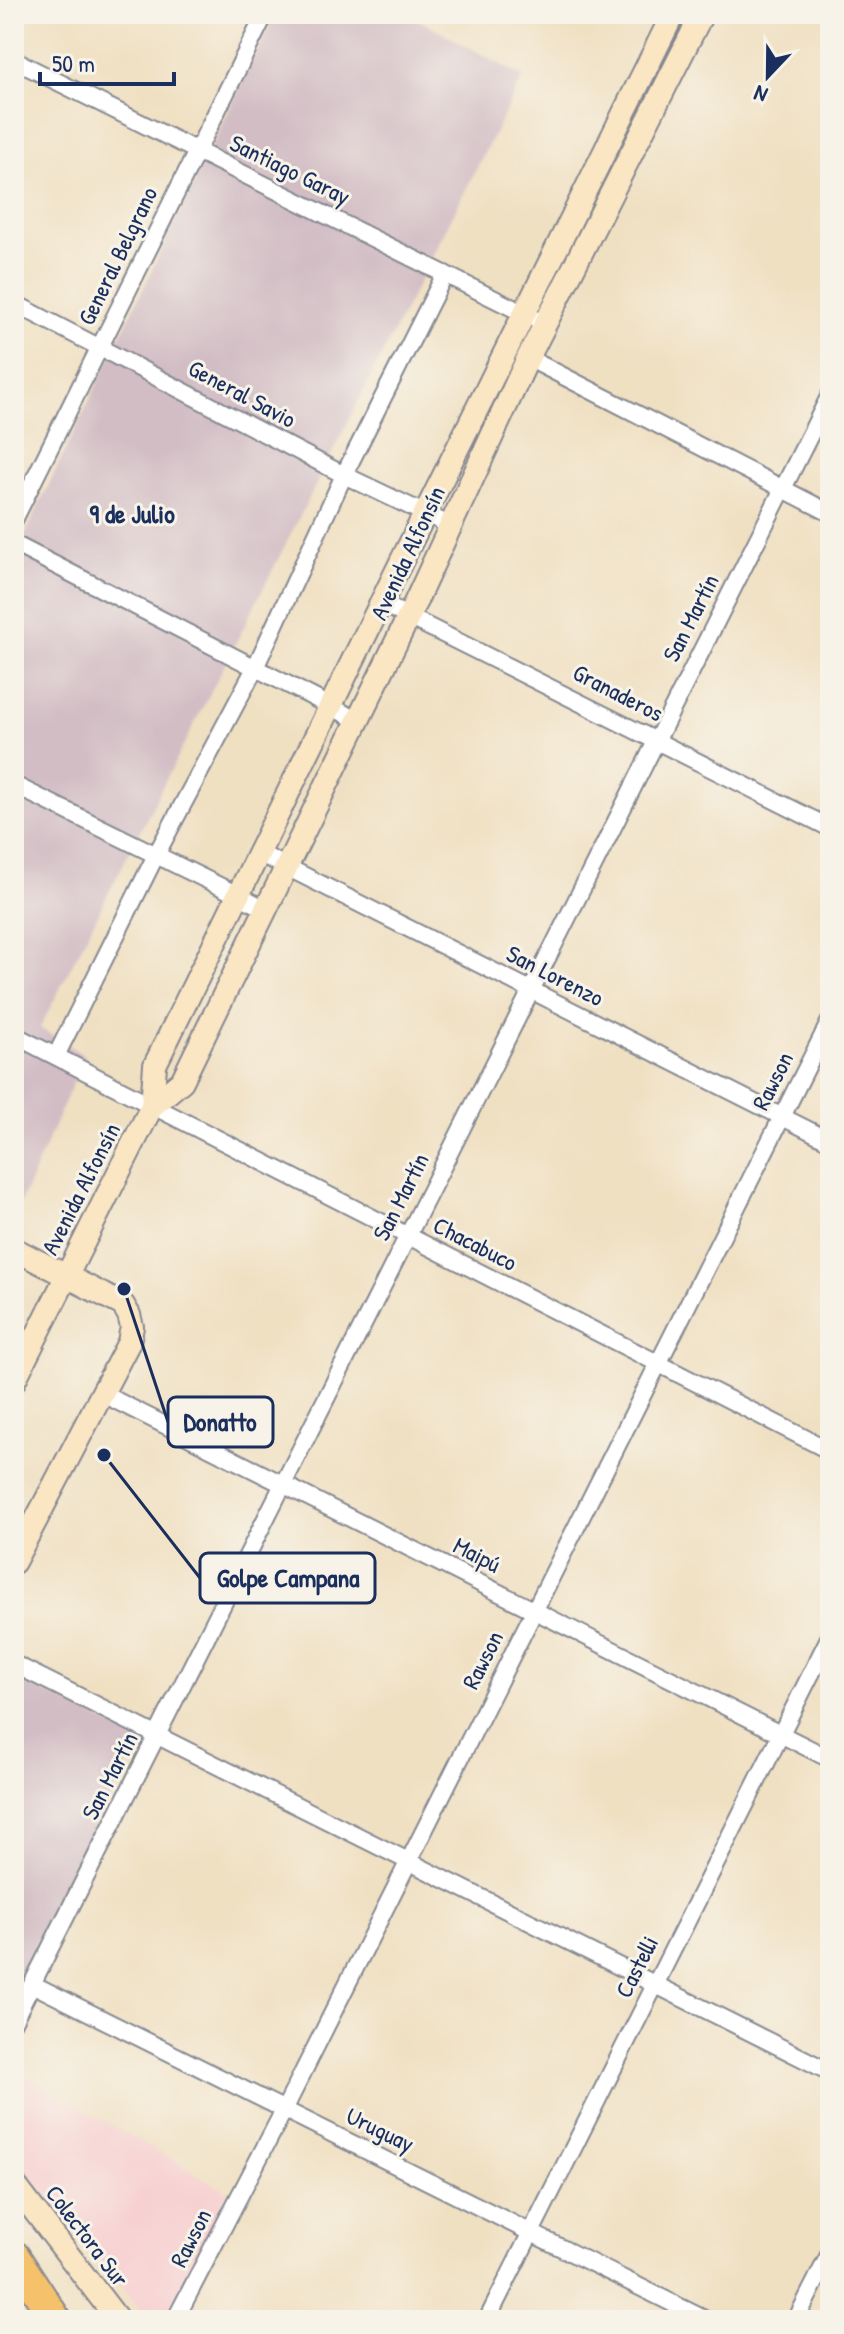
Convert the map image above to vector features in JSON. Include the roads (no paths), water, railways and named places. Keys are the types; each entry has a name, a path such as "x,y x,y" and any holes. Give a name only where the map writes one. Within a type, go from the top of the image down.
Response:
{"highway":[{"path":"14,2256 56,2320"}],"main road":[{"name":"Avenida Alfonsín","path":"14,1381 152,1106 155,1065 673,14"},
{"name":"Avenida Alfonsín","path":"152,1106 182,1081 409,616 528,358 702,14"},
{"path":"14,1249 123,1305 132,1327 129,1342 103,1394 14,1562"},
{"name":"Colectora Sur","path":"14,2184 118,2320"}],"street":[{"name":"General Belgrano","path":"14,520 265,14"},
{"name":"Santiago Garay","path":"14,60 545,324"},
{"path":"56,1056 156,855 255,668 344,475 445,274"},
{"name":"General Savio","path":"14,303 344,475 449,525"},
{"path":"528,358 830,513"},
{"name":"San Martín","path":"14,2020 830,395"},
{"path":"14,544 357,720"},
{"name":"Granaderos","path":"383,604 830,828"},
{"path":"14,785 264,908"},
{"name":"San Lorenzo","path":"259,853 830,1141"},
{"name":"Rawson","path":"175,2320 284,2110 830,1021"},
{"name":"Chacabuco","path":"14,1035 830,1451"},
{"name":"Maipú","path":"103,1394 830,1759"},
{"name":"Castelli","path":"487,2320 830,1636"},
{"path":"14,1664 830,2072"},
{"name":"Uruguay","path":"32,1984 706,2320"},
{"path":"796,2320 830,2253"}],"place":[{"name":"Donatto","path":"124,1289"},
{"name":"Golpe Campana","path":"104,1455"}],"district":[{"name":"9 de Julio","path":"132,514"}]}
